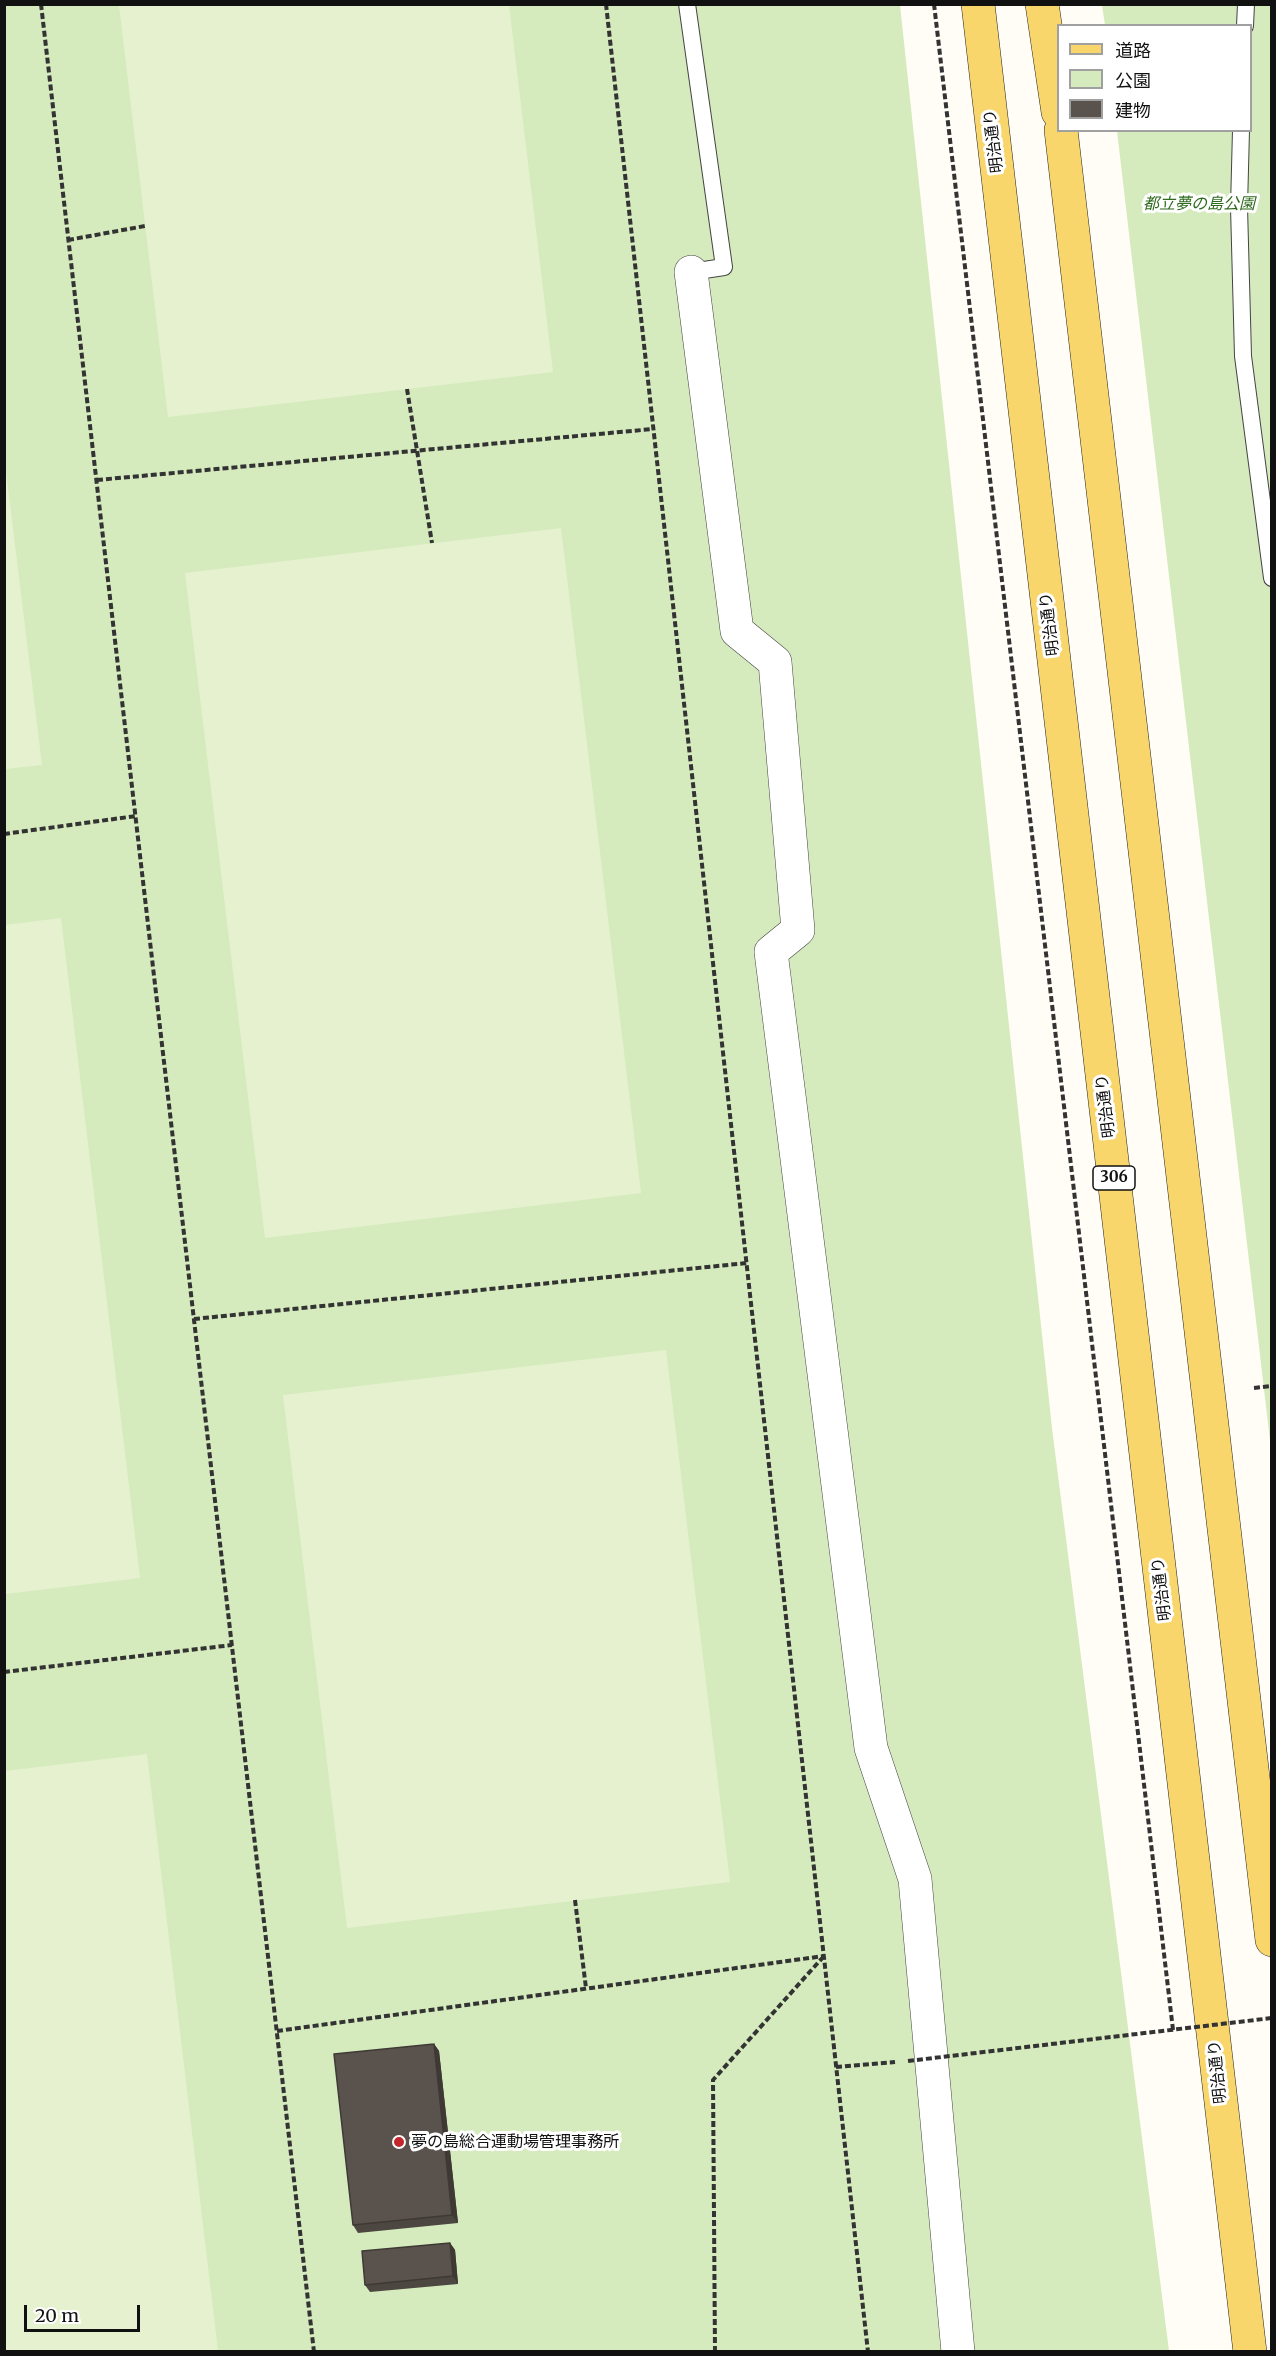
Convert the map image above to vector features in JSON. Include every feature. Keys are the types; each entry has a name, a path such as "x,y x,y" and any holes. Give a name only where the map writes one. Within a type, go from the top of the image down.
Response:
{"main road":[{"name":"明治通り","path":"978,4 1250,2352"},
{"path":"1042,4 1057,99"},
{"path":"1061,132 1272,1940"}],"street":[{"path":"691,272 737,631 775,662 798,930 771,952 871,1748 915,1879 958,2352"}],"lane":[{"path":"687,4 724,267 691,272"},
{"path":"1245,24 1246,4"},
{"path":"1242,132 1239,207 1243,356 1272,578"}],"path":[{"path":"41,4 314,2352"},
{"path":"606,4 868,2352"},
{"path":"934,4 1174,2042"},
{"path":"68,240 145,226"},
{"path":"407,389 432,543"},
{"path":"97,480 653,429"},
{"path":"4,834 136,816"},
{"path":"194,1319 747,1263"},
{"path":"1254,1388 1272,1386"},
{"path":"4,1672 232,1645"},
{"path":"575,1900 586,1988"},
{"path":"277,2031 824,1956"},
{"path":"715,2352 713,2080 824,1956"},
{"path":"908,2061 1272,2018"},
{"path":"836,2067 896,2062"}],"green space":[{"path":"5,5 900,5 1052,1428 1169,2351 5,2352"},
{"path":"119,5 509,5 553,372 168,417"},
{"name":"都立夢の島公園","path":"1102,5 1271,5 1271,1449 1117,132 1252,132 1252,24 1105,24"},
{"path":"4,455 42,765 5,769 4,769"},
{"path":"561,528 641,1193 265,1238 185,573"},
{"path":"61,918 140,1578 5,1594 5,925"},
{"path":"666,1350 730,1882 347,1928 283,1395"},
{"path":"147,1754 218,2351 5,2351 5,1771"}],"building":[{"name":"夢の島総合運動場管理事務所","path":"434,2044 452,2215 353,2225 334,2054"},
{"path":"450,2243 453,2276 365,2285 362,2251"}],"place":[{"name":"夢の島総合運動場管理事務所","path":"399,2142"}]}
